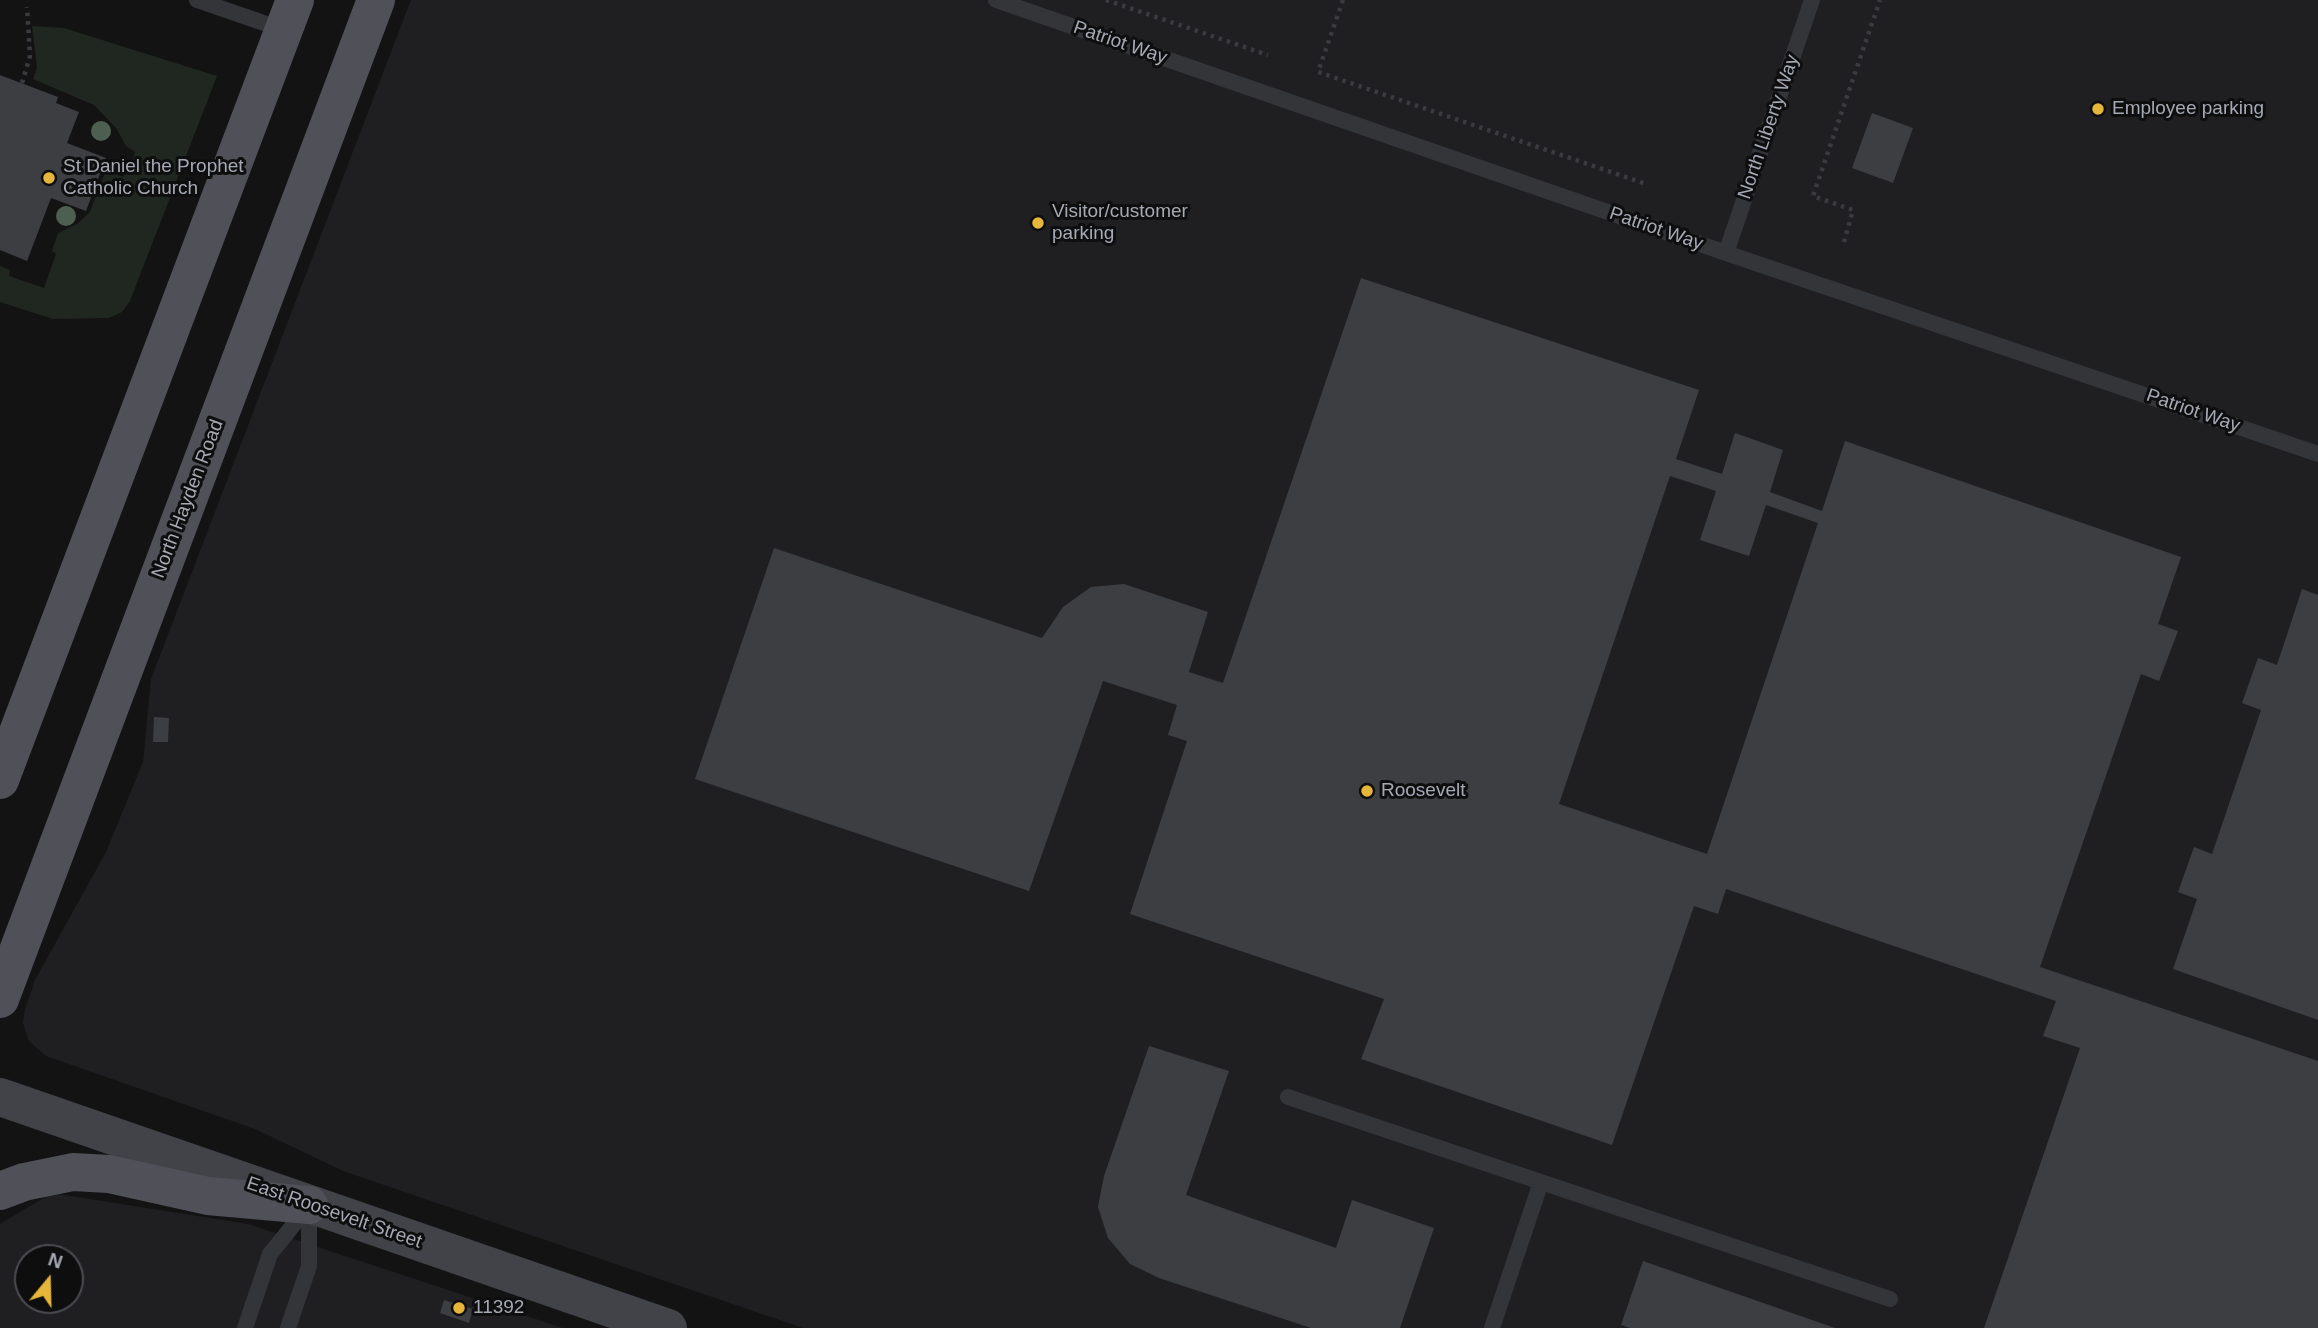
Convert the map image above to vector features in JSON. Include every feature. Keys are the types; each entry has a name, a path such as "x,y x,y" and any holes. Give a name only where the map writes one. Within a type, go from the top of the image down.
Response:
{"main road":[{"name":"North Hayden Road","path":"0,999 376,0"},
{"path":"0,780 289,15"},
{"path":"0,1191 24,1182 73,1172 109,1174 208,1196 309,1205"}],"street":[{"name":"East Roosevelt Street","path":"0,1097 668,1328"}],"lane":[{"path":"197,0 289,15"},
{"name":"Patriot Way","path":"996,0 1726,253 2318,454"},
{"name":"North Liberty Way","path":"1726,253 1812,0"},
{"path":"1288,1097 1890,1299"},
{"path":"1492,1328 1541,1182"},
{"path":"245,1328 270,1254 309,1205"},
{"path":"288,1328 309,1266 309,1205"}],"path":[{"path":"1106,0 1268,55"},
{"path":"1343,0 1318,72 1646,184"},
{"path":"1844,242 1853,210 1813,196 1880,0"},
{"path":"22,83 30,56 27,7"}],"shaded area":[{"path":"411,0 2318,0 2318,1328 803,1328 343,1171 255,1129 46,1056 29,1041 23,1023 35,980 106,852 143,762 151,679"},
{"path":"32,26 64,28 217,76 130,301 122,312 109,318 53,319 0,302 0,266 10,270 9,276 44,288 56,254 52,251 58,233 77,224 90,212 106,170 123,177 129,172 135,152 126,146 116,128 94,105 33,79 37,68"},
{"path":"52,1193 248,1224 563,1328 0,1328 0,1224"}],"building":[{"name":"St Daniel the Prophet Catholic Church","path":"0,75 58,97 56,103 79,112 67,143 106,158 86,211 51,198 27,261 0,250"},
{"path":"1872,113 1913,128 1893,183 1852,168"},
{"name":"Roosevelt","path":"1361,278 1699,390 1676,459 1722,474 1735,433 1783,450 1770,492 1822,511 1845,441 2181,557 2158,624 2178,631 2159,681 2141,674 2040,967 2318,1061 2318,1328 1984,1328 2080,1048 2043,1036 2056,1001 1726,889 1718,914 1694,906 1612,1145 1361,1059 1384,999 1130,914 1187,741 1168,735 1177,705 1103,681 1029,891 695,779 774,548 1042,638 1063,607 1091,587 1124,584 1208,612 1189,672 1223,683","holes":["1670,476 1716,491 1700,540 1749,556 1766,505 1818,523 1707,854 1559,804"]},
{"path":"2302,589 2318,595 2318,1020 2173,969 2197,899 2178,892 2194,847 2212,854 2261,710 2242,703 2258,658 2277,665"},
{"path":"154,717 169,718 168,742 153,742"},
{"path":"1149,1046 1229,1071 1186,1195 1336,1248 1352,1200 1434,1228 1400,1328 1311,1328 1159,1278 1130,1264 1108,1238 1098,1207 1104,1176"},
{"path":"1643,1261 1835,1328 1630,1328 1621,1325"},
{"path":"444,1300 473,1309 469,1323 440,1313"}],"place":[{"name":"Employee parking","path":"2098,109"},
{"name":"St Daniel the Prophet Catholic Church","path":"49,178"},
{"name":"Visitor/customer parking","path":"1038,223"},
{"name":"Roosevelt","path":"1367,791"},
{"name":"11392","path":"459,1308"}]}
